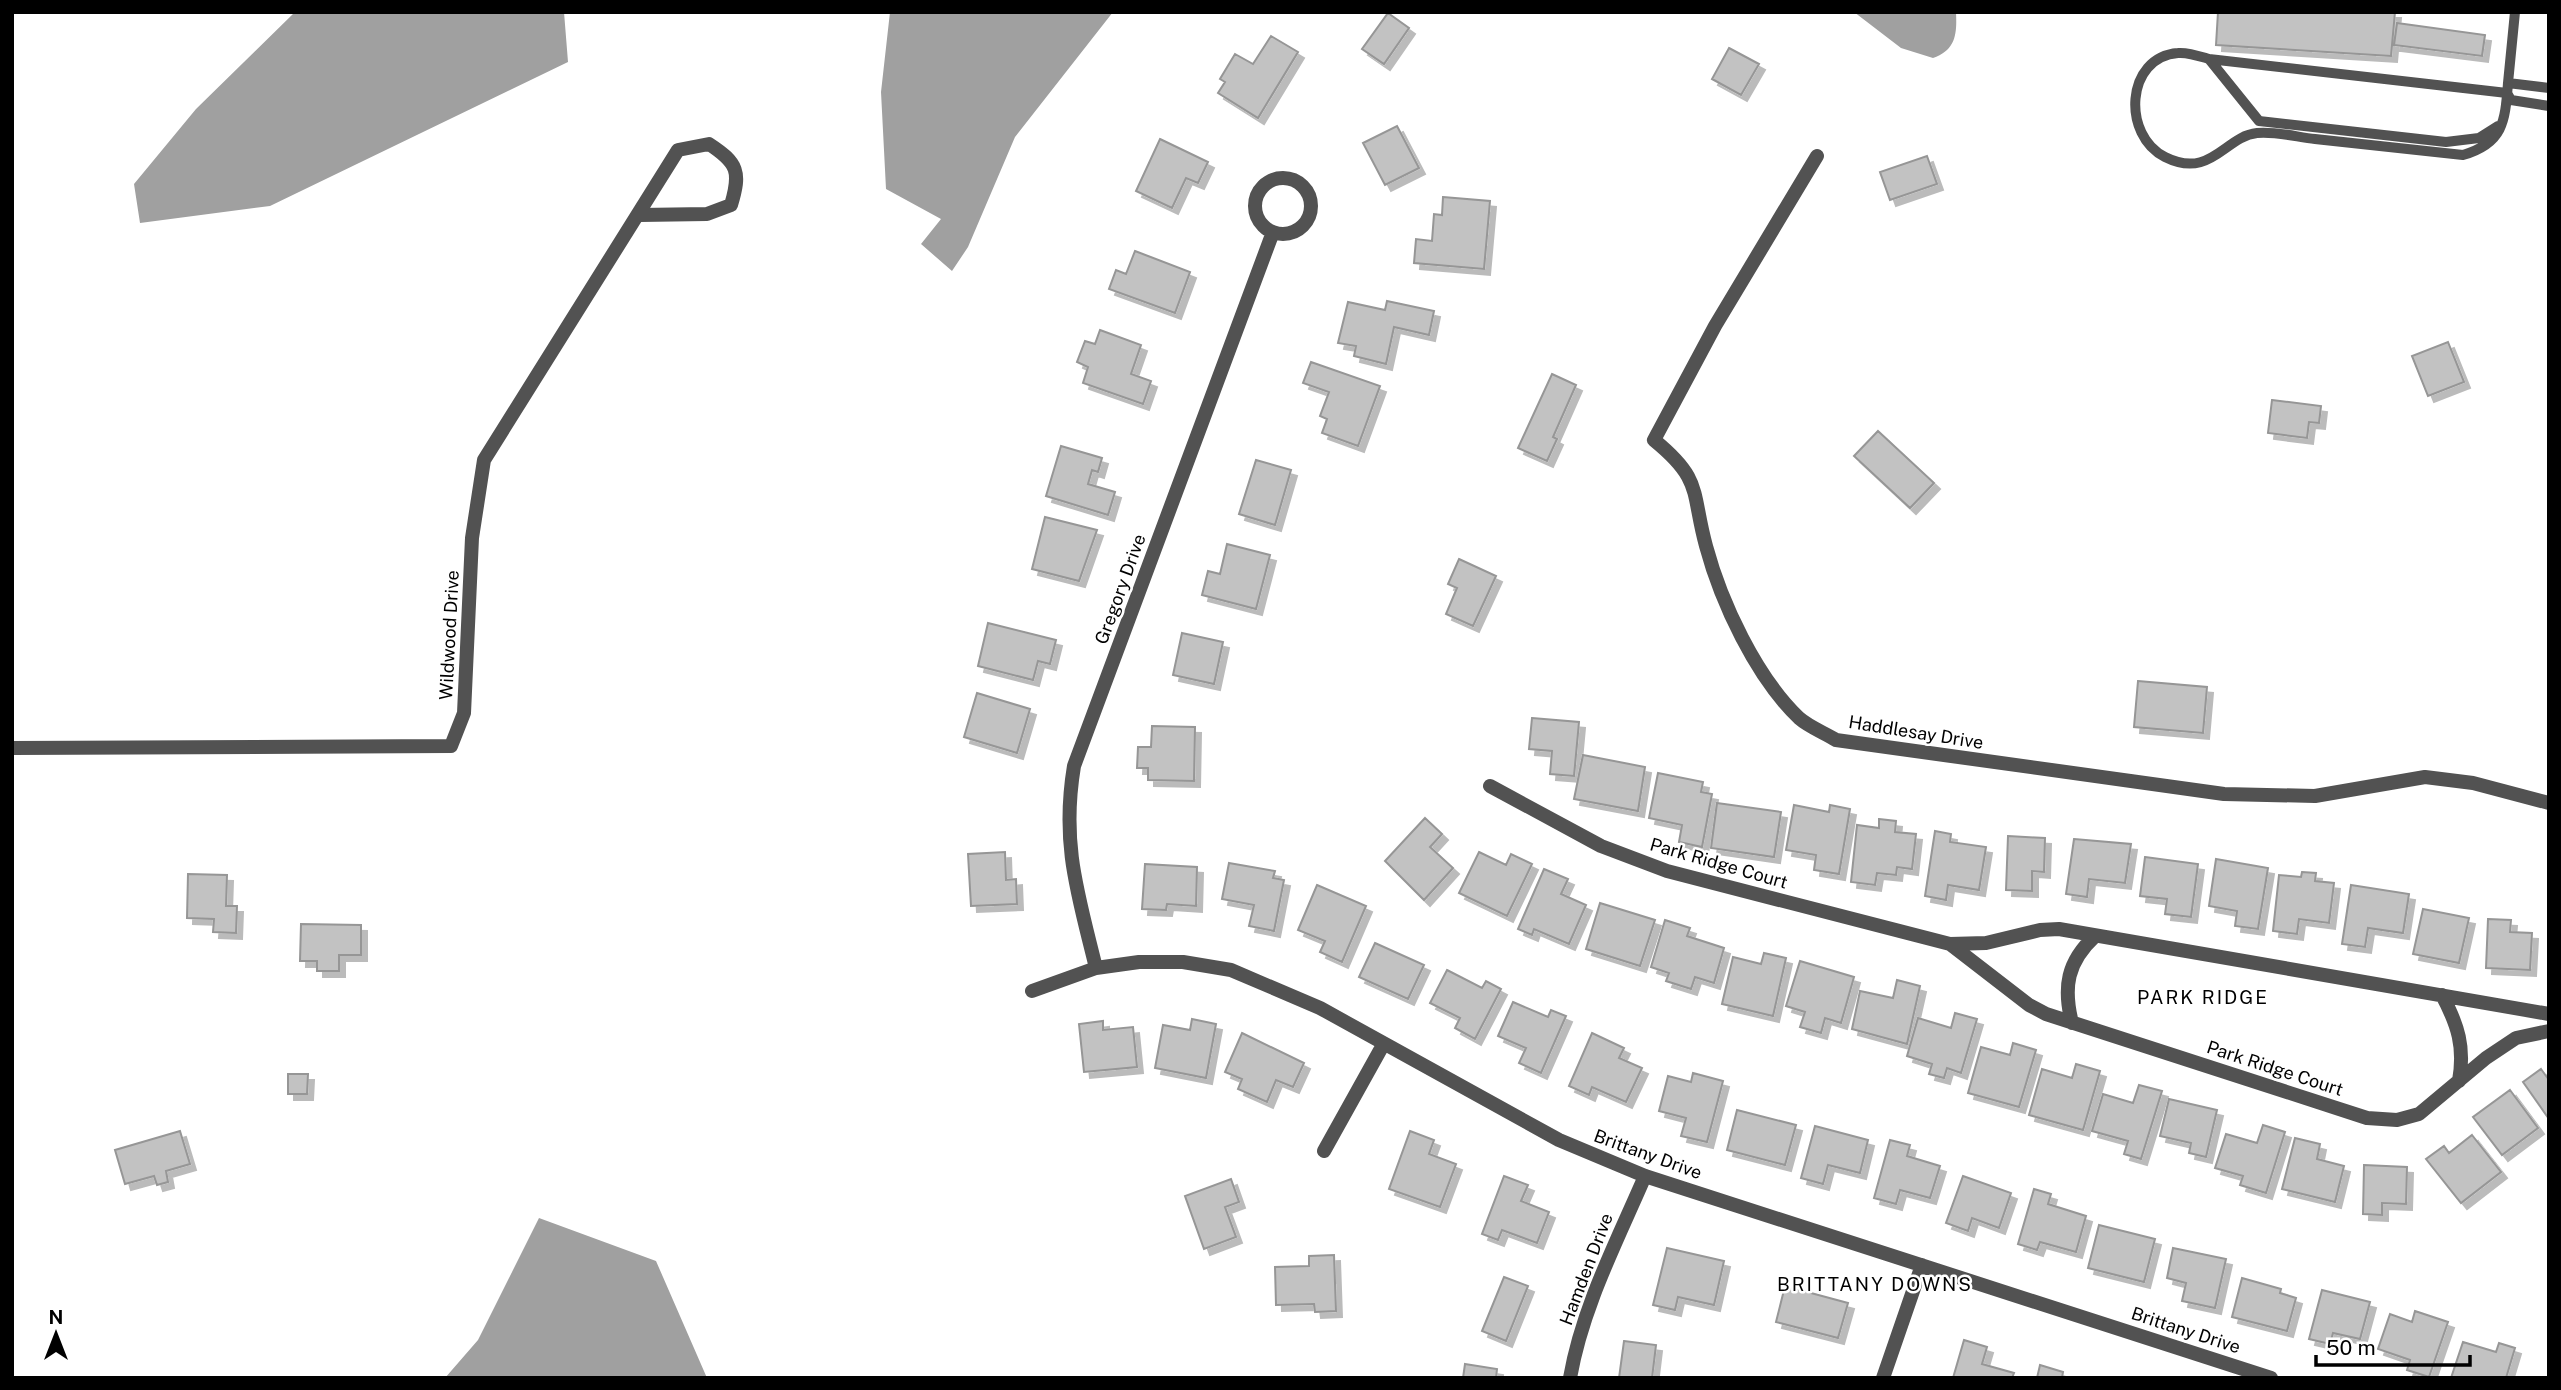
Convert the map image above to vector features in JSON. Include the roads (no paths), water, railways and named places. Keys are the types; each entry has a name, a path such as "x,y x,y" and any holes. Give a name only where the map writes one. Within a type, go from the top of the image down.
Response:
{"street":[{"name":"Wildwood Drive","path":"12,748 451,746 464,713 472,538 484,460 640,215 678,150 709,144 731,158 738,181 731,205 706,214 640,215"},
{"name":"Haddlesay Drive","path":"1817,156 1715,326 1654,440 1679,461 1694,485 1705,544 1725,606 1759,666 1800,718 1836,740 2224,794 2315,796 2425,777 2473,783 2549,803"},
{"name":"Gregory Drive","path":"1096,968 1069,844 1067,807 1074,766 1273,232"},
{"name":"Park Ridge Court","path":"1490,786 1601,846 1667,871 1950,944 1986,943 2040,930 2059,929 2549,1014"},
{"path":"2072,1023 2066,986 2071,966 2080,950 2095,936"},
{"name":"Park Ridge Court","path":"1950,944 2029,1005 2072,1023 2367,1118 2397,1121 2419,1114 2486,1058 2516,1038 2549,1031"},
{"name":"Brittany Drive","path":"1032,991 1096,968 1139,962 1183,962 1231,970 1320,1008 1382,1045 1559,1140 1645,1176 2271,1378"},
{"path":"2442,995 2461,1034 2463,1058 2459,1081"},
{"path":"1324,1151 1382,1045"},
{"name":"Hamden Drive","path":"1570,1378 1575,1352 1605,1270 1645,1176"},
{"path":"1883,1378 1922,1265"}],"lane":[{"path":"2515,12 2507,88 2504,121 2489,143 2463,155 2256,133 2198,162 2182,163 2165,158 2153,150 2138,129 2135,114 2139,83 2146,71 2166,55 2180,52 2209,59 2507,88 2526,85 2549,88"},
{"path":"2209,59 2259,121 2446,142 2479,138 2504,121"},
{"path":"2507,88 2511,100 2549,106"}],"district":[{"name":"PARK RIDGE","path":"2203,997"},
{"name":"BRITTANY DOWNS","path":"1875,1284"}]}
